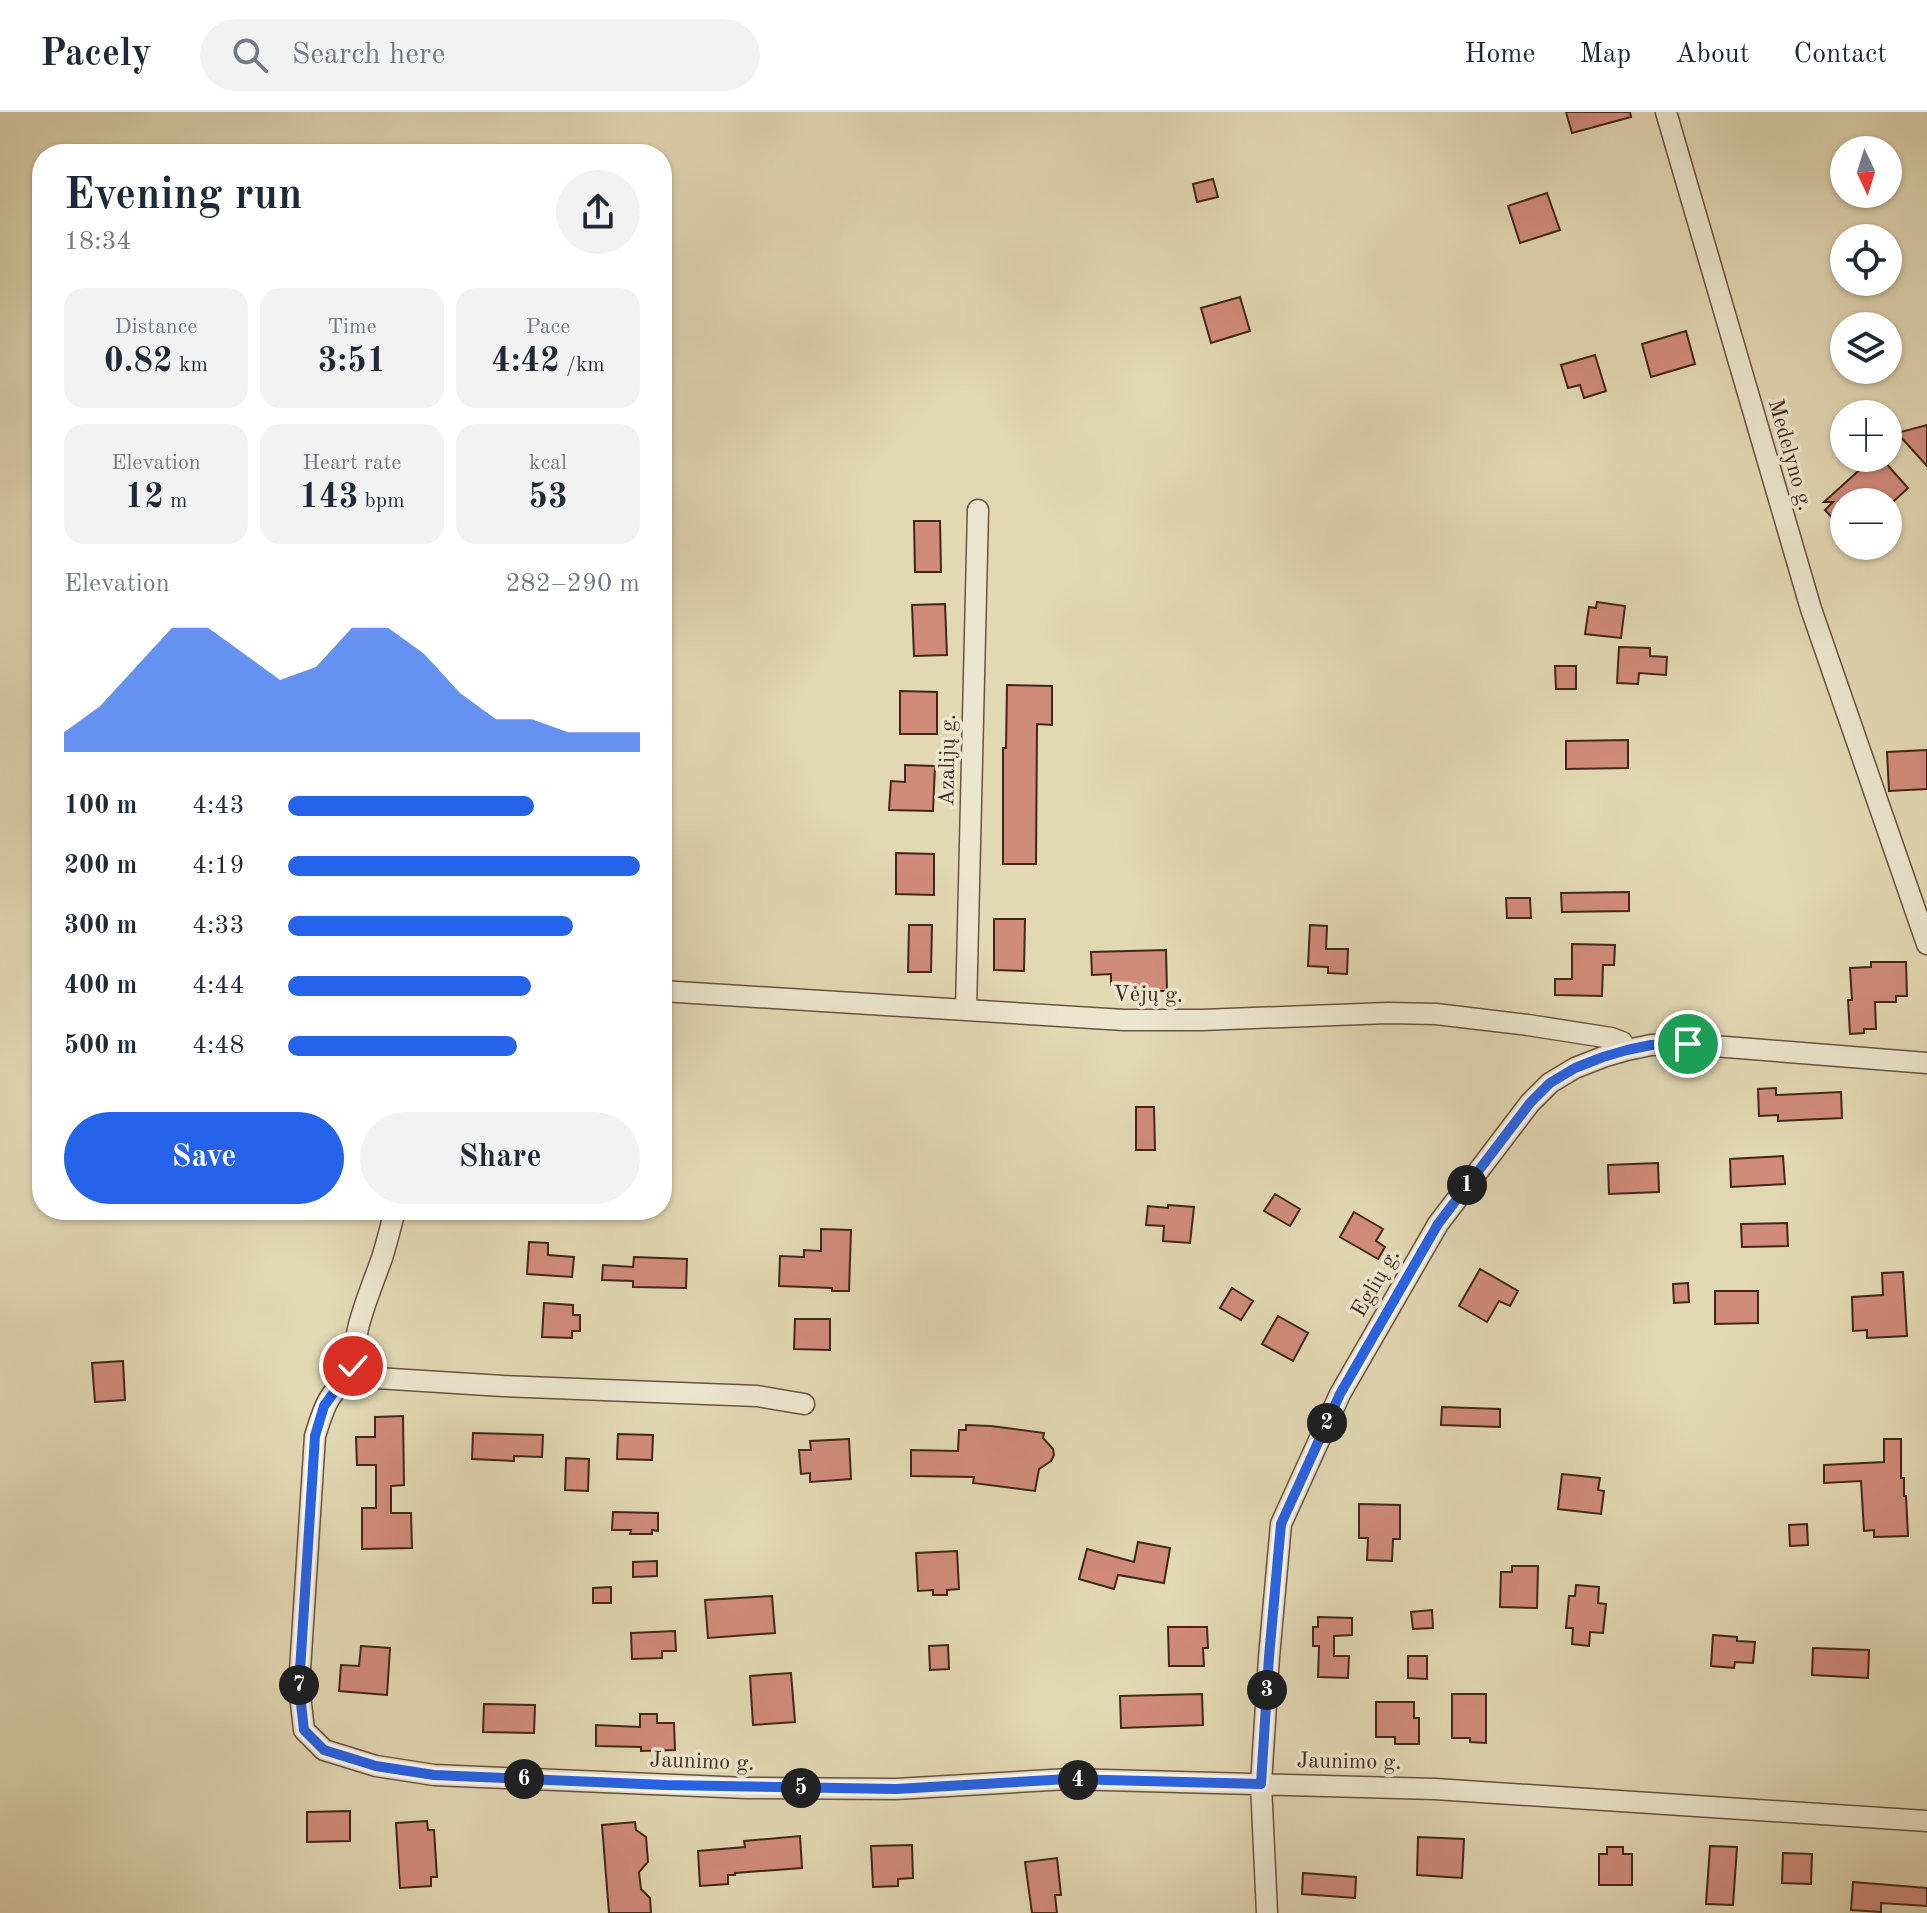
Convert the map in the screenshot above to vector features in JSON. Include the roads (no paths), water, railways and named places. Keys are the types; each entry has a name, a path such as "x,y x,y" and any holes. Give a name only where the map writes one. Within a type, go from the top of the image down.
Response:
{"street":[{"name":"Medelyno g.","path":"1666,112 1811,609 1927,944"},
{"name":"Azalijų g.","path":"966,1010 978,510"},
{"name":"Vėjų g.","path":"672,992 1124,1020 1436,1014 1611,1038 1622,1042 1627,1050"},
{"name":"Eglių g.","path":"1267,1913 1261,1784 1281,1524 1340,1394 1438,1224 1530,1103 1550,1083 1575,1068 1603,1057 1651,1045 1688,1044 1927,1063"},
{"path":"392,1220 355,1341 355,1378 757,1396 804,1404"},
{"name":"Jaunimo g.","path":"355,1378 337,1388 324,1406 315,1436 299,1686 304,1730 324,1750 376,1766 434,1775 666,1785 896,1789 1068,1779 1447,1789 1927,1821"}]}
